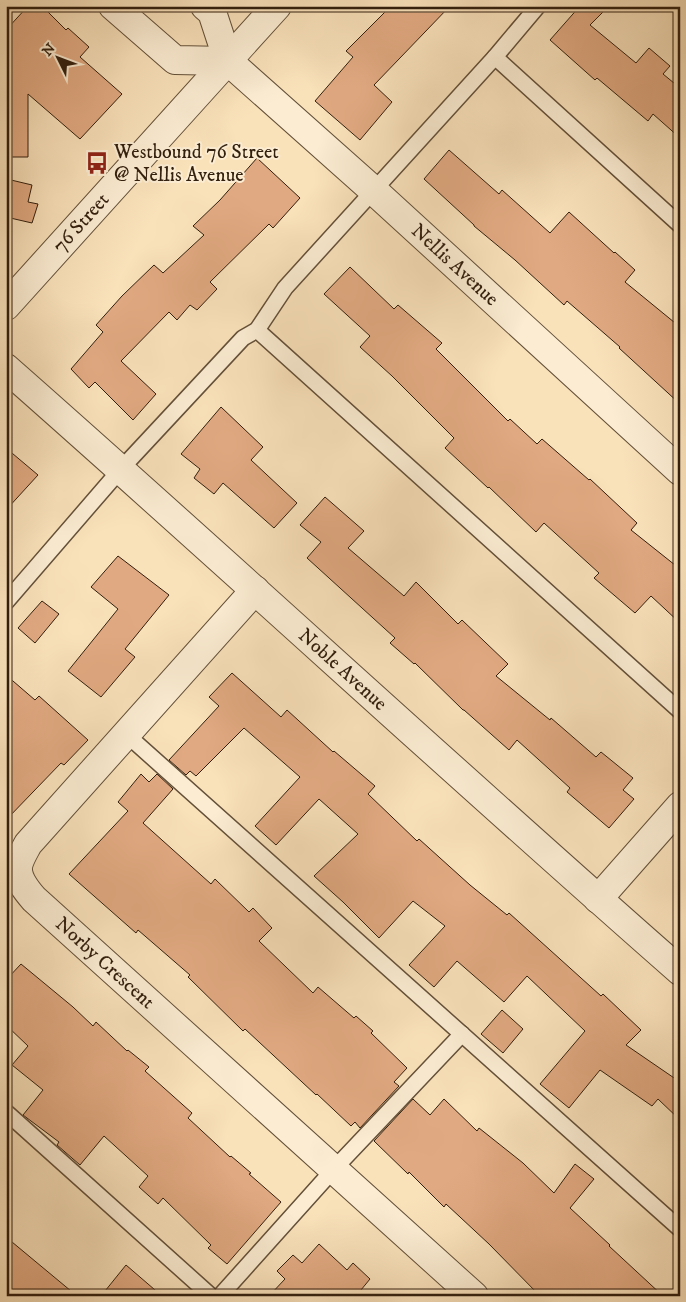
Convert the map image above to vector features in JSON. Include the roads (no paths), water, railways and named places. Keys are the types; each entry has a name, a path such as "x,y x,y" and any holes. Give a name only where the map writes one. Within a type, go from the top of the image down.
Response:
{"street":[{"path":"113,6 175,60 228,62 212,12 205,6"},
{"name":"76 Street","path":"6,306 228,62 276,6"},
{"name":"Nellis Avenue","path":"228,62 373,190 680,471"},
{"name":"Noble Avenue","path":"6,368 680,971"},
{"name":"Norby Crescent","path":"255,590 28,844 18,866 19,876 25,888 34,899 474,1296"},
{"path":"598,899 680,806"}],"lane":[{"path":"6,602 121,469 243,338 257,330 285,288 495,57 538,6"},
{"path":"495,57 680,224"},
{"path":"257,330 680,711"},
{"path":"126,734 680,1229"},
{"path":"220,1296 334,1169 462,1034"},
{"path":"6,1112 211,1296"}],"place":[{"name":"Westbound 76 Street @ Nellis Avenue","path":"97,163"}]}
